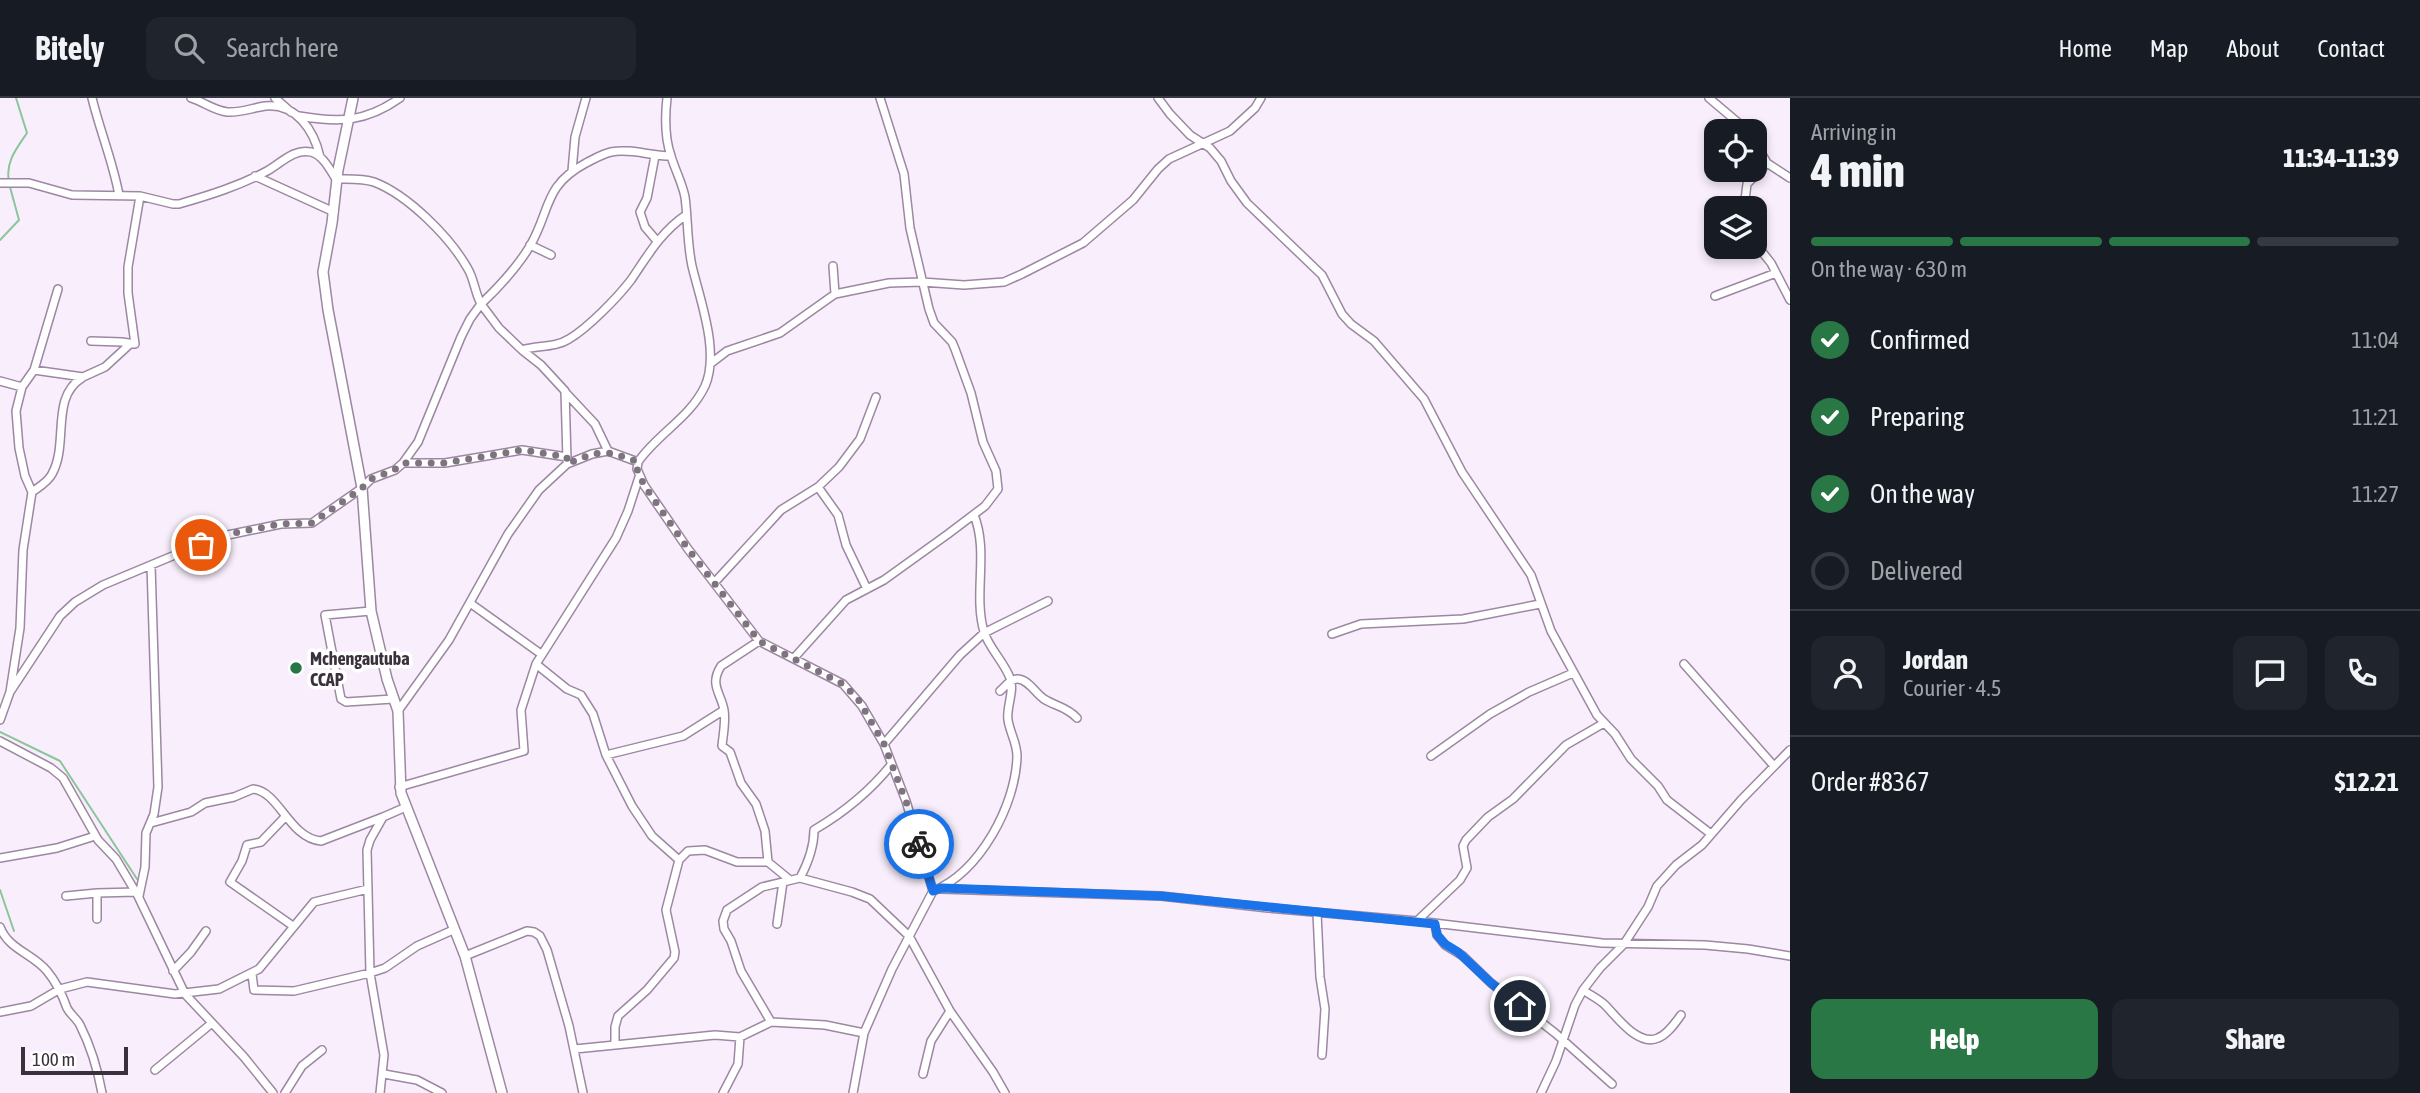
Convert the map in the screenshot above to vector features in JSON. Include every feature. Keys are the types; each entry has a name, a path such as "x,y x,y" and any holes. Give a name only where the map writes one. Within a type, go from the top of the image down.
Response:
{"street":[{"path":"92,98 98,125 112,162 119,195"},
{"path":"191,98 222,111 272,106 299,116 348,121 384,109 400,98"},
{"path":"275,98 291,112"},
{"path":"353,98 336,180 334,212 323,281 362,488 371,611 398,710 400,787 465,956 502,1093"},
{"path":"572,171 575,137 586,98"},
{"path":"400,787 524,751 521,710 536,664 616,538 639,477 638,462 704,388 710,364 707,327 691,259 682,187 670,156 666,128 667,98"},
{"path":"794,658 841,604 858,592 884,580 974,515 997,491 996,471 983,442 974,404 953,345 934,323 910,228 904,174 880,98"},
{"path":"1158,98 1176,121 1210,148 1247,203 1322,275 1339,309 1351,324 1374,341 1424,399 1462,472 1513,552 1526,566 1551,631 1597,715 1667,800 1711,835"},
{"path":"710,364 727,351 780,333 835,293 889,283 964,285 1004,282 1022,274 1083,243 1133,200 1169,159 1238,125 1261,98"},
{"path":"1709,98 1734,119"},
{"path":"299,116 313,134 320,157 336,180"},
{"path":"0,183 29,183 72,195 140,196 180,204 231,188 297,153 313,152 320,157"},
{"path":"10,692 48,633 75,602 103,586 218,537 281,524 312,523 371,479 394,470 403,463 418,442 470,318 512,274 530,245 560,181 572,171 611,152 670,156"},
{"path":"655,156 647,198 640,212 645,227 657,241"},
{"path":"1767,163 1790,178"},
{"path":"255,176 334,212"},
{"path":"336,180 374,182 437,228 467,267 481,304 499,328 541,365 595,424 608,451"},
{"path":"91,341 135,345 128,293 128,267 140,196"},
{"path":"522,350 552,345 574,335 621,293 657,241 671,226 687,215"},
{"path":"530,245 551,255"},
{"path":"1766,259 1790,300"},
{"path":"833,266 835,293"},
{"path":"1715,296 1776,273"},
{"path":"0,720 10,692 20,628 23,550 32,492 24,476 16,422 18,398 34,369 58,289"},
{"path":"32,492 48,480 53,472 61,444 65,396 73,383 105,367 130,344"},
{"path":"34,369 83,377"},
{"path":"0,381 22,387"},
{"path":"398,710 438,658 508,534 528,505 567,460 565,391"},
{"path":"715,582 781,510 818,487 855,448 870,418 876,397"},
{"path":"403,463 445,463 522,450 567,460 608,451 638,462"},
{"path":"639,477 688,549 759,641 843,684 869,715 884,744 937,890"},
{"path":"818,487 838,515 846,545 867,589"},
{"path":"853,1093 864,1033 909,936 937,890 964,870 980,853 1008,804 1017,753 1009,721 1012,680 984,633 980,600 980,543 974,515"},
{"path":"137,894 145,867 146,833 157,804 158,787 151,565"},
{"path":"884,744 953,664 984,633 1048,601"},
{"path":"470,603 541,654"},
{"path":"1332,635 1361,624 1463,619 1540,604"},
{"path":"371,611 325,615 341,699 346,702 393,699"},
{"path":"759,641 719,668 715,689 724,710 723,748 730,752 741,783 756,804 765,831 768,862 787,881"},
{"path":"536,664 567,689 581,695 593,713 606,755 642,821 652,836 679,860"},
{"path":"1684,664 1774,766"},
{"path":"1431,756 1528,692 1573,673"},
{"path":"1000,691 1012,680 1018,679 1028,684 1043,699 1069,710 1077,718"},
{"path":"606,755 683,736 724,710"},
{"path":"1417,921 1460,880 1467,869 1463,846 1466,840 1488,817 1513,799 1566,745 1604,723"},
{"path":"0,741 51,768 63,778 95,836 116,859 137,894 185,994 244,1057 273,1093"},
{"path":"1541,1093 1583,990 1623,944 1648,907 1657,886 1666,874 1695,852 1790,750"},
{"path":"800,878 814,841 814,830 873,788 891,765"},
{"path":"151,823 191,812 205,803 234,797 253,789 266,793 285,817 308,838 321,841 406,807"},
{"path":"285,817 261,842 247,845 242,861 230,882 293,926"},
{"path":"380,1093 384,1074 383,1049 370,973 367,850 383,817"},
{"path":"0,858 57,848 95,836"},
{"path":"615,1043 618,1016 647,990 674,958 666,910 679,860 684,853 709,851 737,862 768,862"},
{"path":"771,1022 741,971 723,923 724,915 732,905 762,887 800,878 863,895 909,936 950,1011 1005,1093"},
{"path":"777,924 787,881"},
{"path":"0,1012 31,1006 60,989 87,982 185,994 219,989 252,974 271,957 293,926 319,899 368,888"},
{"path":"937,890 1161,896 1623,944 1705,945 1790,956"},
{"path":"66,896 97,893 137,894"},
{"path":"97,893 97,919"},
{"path":"1317,913 1320,977 1325,1009 1322,1055"},
{"path":"1435,924 1437,935 1445,944 1458,952 1612,1084"},
{"path":"0,927 4,936 20,952 40,964 60,989 69,1012 75,1016 84,1036 102,1093"},
{"path":"252,974 254,990 294,991 385,968 417,946 453,930"},
{"path":"173,971 206,931"},
{"path":"465,956 527,931 540,936 547,950 575,1049 583,1093"},
{"path":"1583,990 1646,1040 1657,1039 1670,1029 1681,1014"},
{"path":"923,1073 931,1041 950,1011"},
{"path":"575,1049 715,1035 740,1037 771,1022 825,1025 864,1033"},
{"path":"155,1070 212,1023"},
{"path":"723,1093 738,1064 740,1037"},
{"path":"285,1093 302,1066 322,1050"},
{"path":"384,1074 417,1080 442,1093"}],"waterway":[{"path":"9,181 10,161 27,133 16,98"},
{"path":"0,240 19,220 10,187"},
{"path":"0,732 60,761 137,879"},
{"path":"0,890 14,931"}],"way so far":[{"path":"201,545 238,532 281,524 312,523 371,479 394,470 403,463 445,463 522,450 567,457 567,464 608,451 638,462 639,477 644,485 688,549 754,636 769,648 843,684 858,699 884,744 919,844"}],"place":[{"name":"Mchengautuba CCAP","path":"296,668"}],"route":[{"path":"919,844 933,891 941,888 1161,896 1435,924 1439,939 1520,1006"}]}
